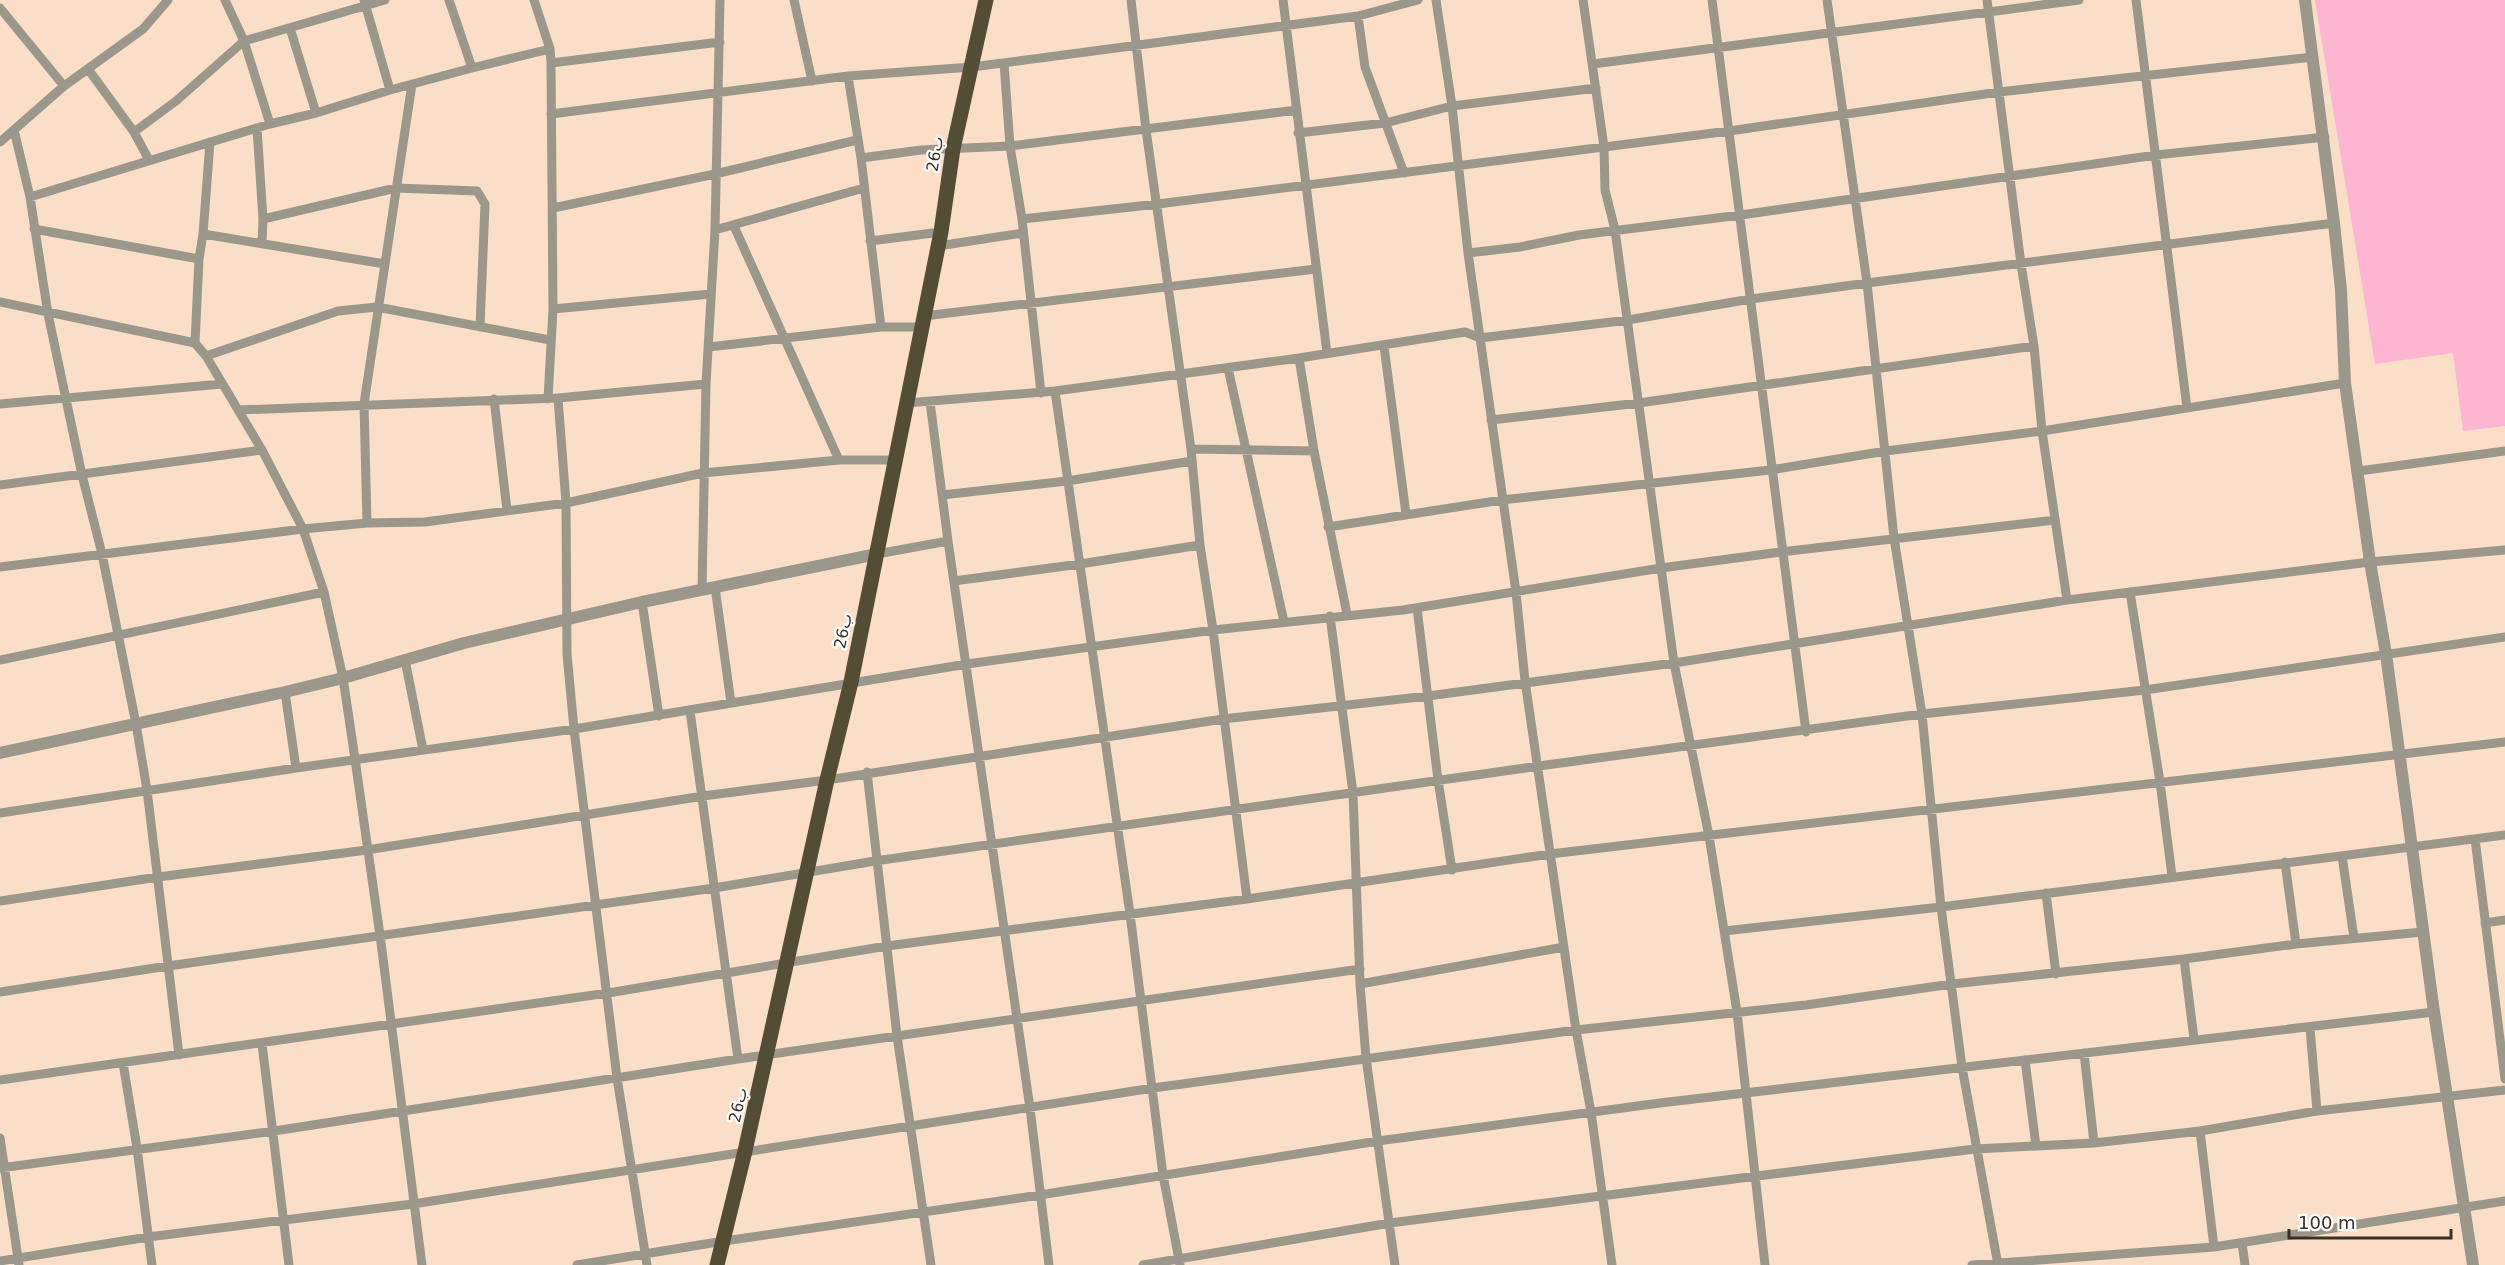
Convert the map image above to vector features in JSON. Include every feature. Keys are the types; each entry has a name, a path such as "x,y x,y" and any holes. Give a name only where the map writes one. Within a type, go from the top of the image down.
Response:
{"highway":[{"name":"26ب","path":"717,1265 746,1151 826,780 850,682 940,239 953,149 986,0"}],"street":[{"path":"225,0 244,40 270,124"},
{"path":"134,132 176,101 244,40 290,28 365,2 385,0"},
{"path":"449,0 472,68"},
{"path":"534,0 550,49 551,63 553,309 548,399"},
{"path":"702,590 703,473 715,230 720,0"},
{"path":"794,0 812,81"},
{"path":"1131,0 1146,130 1191,449 1200,544 1214,630 1234,810 1247,899"},
{"path":"1282,0 1327,353"},
{"path":"551,114 848,76 1004,63 1358,16 1418,0"},
{"path":"1436,0 1452,106 1468,253 1516,592 1525,681 1612,1265"},
{"path":"1583,0 1604,147 1605,190 1615,230 1674,663 1709,836 1737,1012 1765,1265"},
{"path":"1712,0 1762,385 1770,470 1806,732"},
{"path":"1827,0 1867,283 1894,538 1922,714 1941,907 1962,1067 1997,1264"},
{"path":"1987,0 2021,264 2034,346 2042,431 2067,600"},
{"path":"1593,64 2079,0"},
{"path":"2136,0 2187,408"},
{"path":"2305,0 2325,137 2341,290 2345,383 2370,562 2386,654 2434,1012 2473,1265"},
{"path":"365,2 390,90"},
{"path":"0,142 64,86 143,29 162,3"},
{"path":"0,8 64,86"},
{"path":"1358,16 1365,68 1404,174"},
{"path":"290,28 315,113"},
{"path":"551,63 720,42"},
{"path":"30,197 270,124 412,84 550,49"},
{"path":"1022,219 1404,174 1999,92 2313,57"},
{"path":"1004,63 1010,146 1022,219 1041,393"},
{"path":"88,69 134,132 149,160"},
{"path":"848,76 861,158 881,327"},
{"path":"367,523 364,404 412,84"},
{"path":"1298,133 1385,123 1452,106 1596,88"},
{"path":"861,158 921,150 1010,146 1297,110"},
{"path":"257,128 263,219 262,244"},
{"path":"14,129 30,197 48,314 82,475 102,554 136,723 147,790 179,1055"},
{"path":"1468,253 1520,247 1615,230 1741,215 2156,155 2325,137"},
{"path":"553,208 715,174 857,140"},
{"path":"195,343 199,259 210,142"},
{"path":"715,230 864,188"},
{"path":"263,219 396,189 477,191 485,204 480,327"},
{"path":"906,403 1041,393 1384,346 1465,332 1480,338 1628,320 1751,299 1867,283 2334,223"},
{"path":"734,226 839,460"},
{"path":"34,229 199,259"},
{"path":"870,241 940,239 1023,232"},
{"path":"203,234 385,264"},
{"path":"709,347 881,327 1030,304 1316,269"},
{"path":"553,309 711,294"},
{"path":"0,302 48,314 195,343 206,356 262,450 303,529 324,592 343,678 381,935 422,1265"},
{"path":"206,356 338,311 378,307 550,340"},
{"path":"1384,346 1406,514"},
{"path":"1491,420 1639,403 2034,346"},
{"path":"1299,358 1328,527 1347,614"},
{"path":"1228,368 1284,622"},
{"path":"1328,527 1502,500 1770,470 1886,451 2042,431 2345,383"},
{"path":"0,404 222,384"},
{"path":"238,411 364,404 548,399 706,384"},
{"path":"1056,391 1130,914 1163,1175 1179,1262"},
{"path":"558,398 566,502 567,654 574,729 617,1078 647,1265"},
{"path":"494,399 507,510"},
{"path":"930,402 948,541 994,845 1049,1265"},
{"path":"1191,449 1314,451"},
{"path":"0,485 262,450"},
{"path":"2359,471 2505,451"},
{"path":"0,567 303,529 367,523 426,522 566,502 703,473 839,460 895,460"},
{"path":"942,495 1067,481 1192,461"},
{"path":"0,813 659,716 967,664 1214,630 1417,608 1661,568 1781,552 2055,520"},
{"path":"0,753 285,692 642,602 948,541"},
{"path":"954,581 1080,564 1200,544"},
{"path":"0,901 158,877 367,850 703,796 826,780 1223,719 1428,696 1525,681 1674,663 2067,600 2370,562 2505,550"},
{"path":"716,587 732,703"},
{"path":"0,660 324,592"},
{"path":"2130,592 2160,782 2172,876"},
{"path":"642,602 659,716"},
{"path":"1417,608 1438,780 1452,870"},
{"path":"1329,616 1343,705 1353,793 1360,984 1366,1059 1395,1265"},
{"path":"0,992 714,888 875,861 1438,780 1806,732 1922,714 2145,690 2505,637"},
{"path":"405,660 423,750"},
{"path":"285,692 296,768"},
{"path":"690,711 738,1059"},
{"path":"0,1080 608,993 887,946 1247,899 1550,854 2505,742"},
{"path":"867,772 875,861 897,1036 931,1265"},
{"path":"1724,931 1941,907 2505,835"},
{"path":"2475,839 2505,1079"},
{"path":"2342,856 2354,938"},
{"path":"2285,862 2296,944"},
{"path":"2046,893 2056,974"},
{"path":"2484,923 2505,920"},
{"path":"0,1260 18,1262 148,1237 413,1204 1153,1088 1576,1030 1839,1001 1952,984 2056,974 2296,944 2423,932"},
{"path":"1360,984 1564,947"},
{"path":"2184,959 2194,1039"},
{"path":"2,1168 274,1131 738,1059 1360,969"},
{"path":"2494,1004 2505,1003"},
{"path":"577,1265 1378,1141 1591,1112 2434,1012"},
{"path":"2310,1028 2317,1111"},
{"path":"262,1044 289,1265"},
{"path":"2084,1053 2094,1143"},
{"path":"2025,1060 2036,1146"},
{"path":"123,1063 152,1265"},
{"path":"1143,1265 1179,1262 1390,1223 1975,1149 2094,1143 2200,1131 2317,1111 2505,1090"},
{"path":"2200,1131 2214,1247"},
{"path":"0,1138 2,1168 18,1262"},
{"path":"1972,1265 2214,1247 2505,1201"},
{"path":"2242,1243 2245,1265"}],"shaded area":[{"path":"2315,0 2505,0 2505,426 2463,431 2453,353 2375,364"}]}
